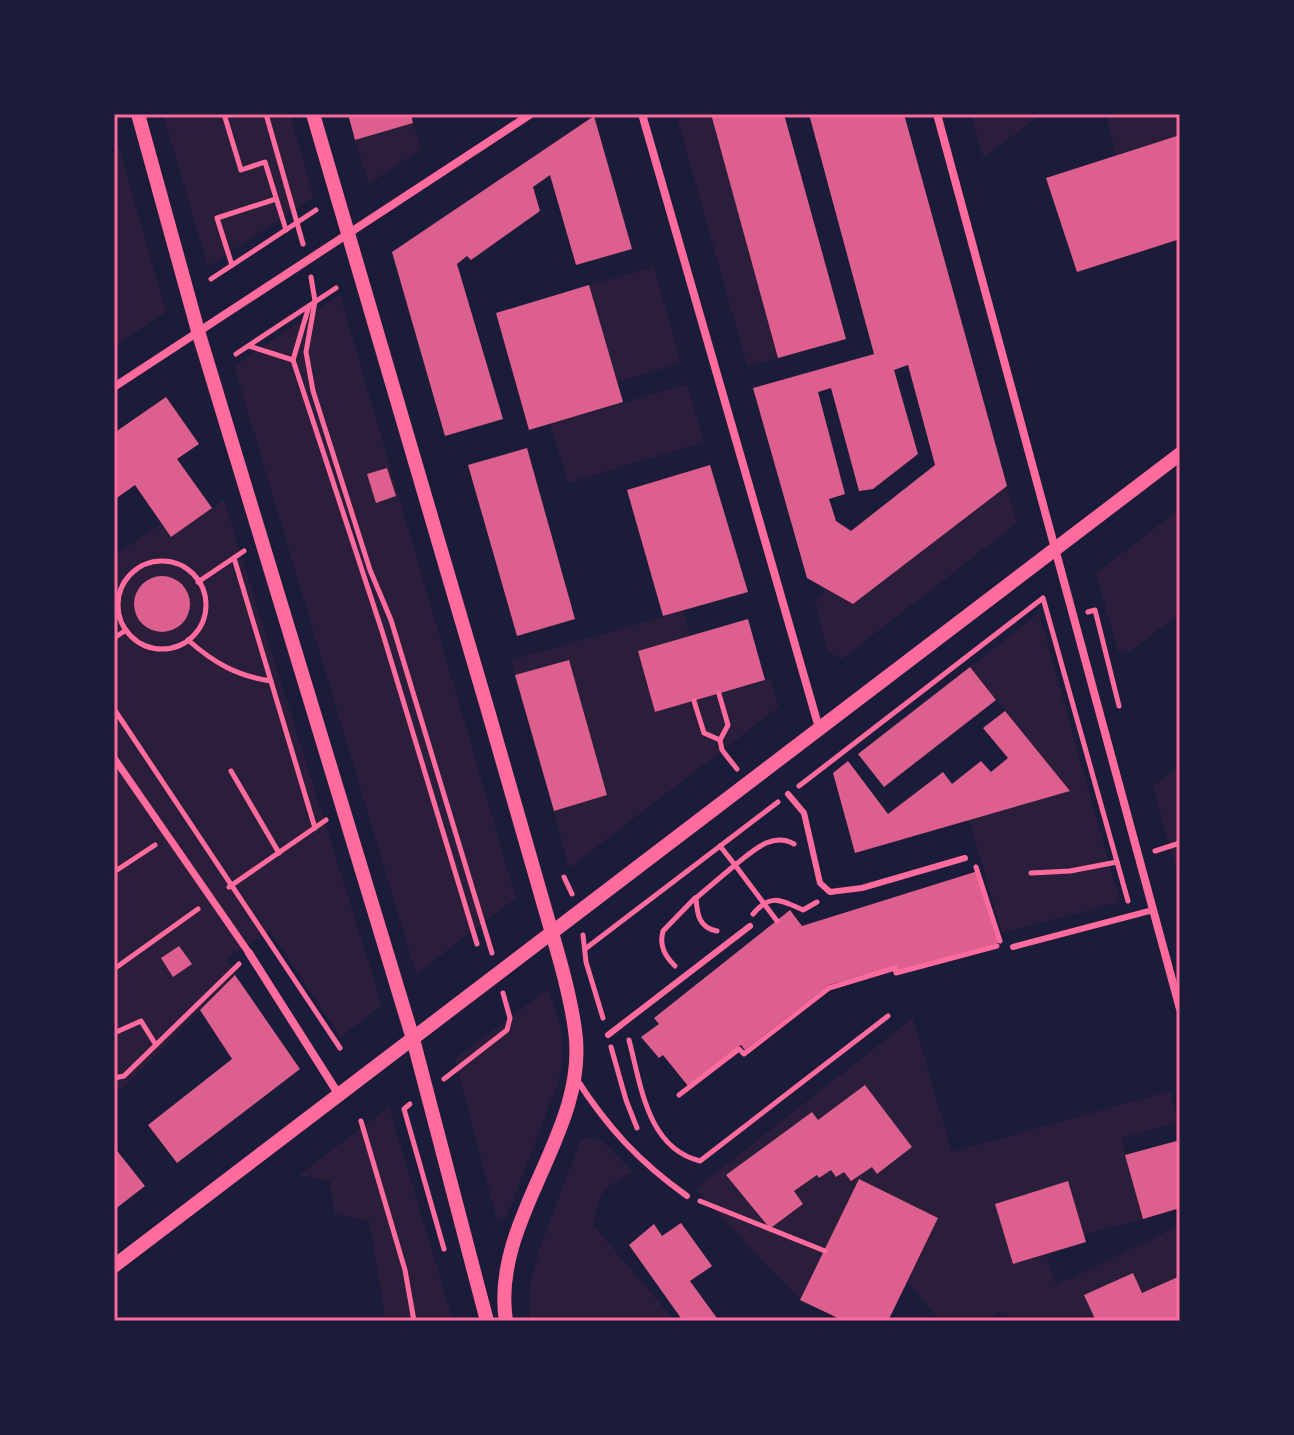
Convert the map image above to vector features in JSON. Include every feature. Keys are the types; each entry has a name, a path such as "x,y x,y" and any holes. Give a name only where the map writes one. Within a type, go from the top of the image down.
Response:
{"street":[{"path":"138,114 198,331 428,1090 487,1321"},
{"path":"313,114 552,934 575,1030 575,1077 511,1258 504,1298 506,1321"},
{"path":"114,387 531,114"},
{"path":"642,114 819,728"},
{"path":"937,114 1180,1009"},
{"path":"114,1266 1180,454"},
{"path":"114,758 249,953 339,1095"}],"lane":[{"path":"788,794 804,813 820,883 830,892 862,888 965,858"},
{"path":"1013,947 1153,910"},
{"path":"608,1035 750,926"},
{"path":"575,1077 622,1140 649,1168 687,1196"}],"path":[{"path":"224,114 241,170 265,162 286,230"},
{"path":"266,114 308,260 315,301 306,352 313,391 370,570 391,620 510,1018 507,1030 404,1109 447,1260"},
{"path":"232,265 217,218 276,199"},
{"path":"211,279 316,210"},
{"path":"236,354 336,288"},
{"path":"309,306 293,360 382,631 477,944"},
{"path":"249,346 293,360"},
{"path":"198,582 245,551"},
{"path":"234,558 315,828"},
{"path":"171,562 184,567 198,582 206,603 204,617 198,630 188,640 176,647 148,647 135,640 126,630 119,616 118,602 122,587 130,575 142,566 171,562"},
{"path":"643,1142 626,1100 585,949 1043,598 1130,909"},
{"path":"114,638 126,630"},
{"path":"188,640 222,666 249,678 271,681"},
{"path":"213,673 222,666"},
{"path":"719,694 728,725 720,740 722,750 748,782"},
{"path":"694,701 704,733 720,740"},
{"path":"114,709 340,1048"},
{"path":"231,771 279,853"},
{"path":"114,872 189,822"},
{"path":"686,974 664,953 661,939 666,926 696,898 735,865 778,838 789,840 814,856"},
{"path":"1154,852 1180,843"},
{"path":"720,846 777,921"},
{"path":"679,1095 739,1049 744,1054 829,988 895,968 896,973 1003,945 980,874 965,858"},
{"path":"1031,873 1070,871 1125,860"},
{"path":"696,898 699,919 709,929 750,926 753,914 763,902 777,900 803,910 830,892"},
{"path":"114,1078 124,1076 249,953"},
{"path":"629,1040 652,1122 664,1140 683,1157 700,1161 888,1016"},
{"path":"114,1033 141,1021 156,1045"},
{"path":"361,1121 405,1270 414,1321"},
{"path":"687,1196 825,1251"}],"shaded area":[{"path":"163,114 290,114 314,197 208,267"},
{"path":"676,114 711,114 778,358 747,366"},
{"path":"971,114 1046,114 983,157"},
{"path":"1106,114 1180,114 1180,135 1116,155"},
{"path":"413,123 421,149 369,184 355,140"},
{"path":"119,147 166,312 114,346 114,150"},
{"path":"654,267 681,363 617,382 589,285"},
{"path":"340,295 516,898 416,974 234,366"},
{"path":"687,384 704,442 568,483 550,424"},
{"path":"1007,486 1017,523 842,659 828,652 815,604 826,589 853,604"},
{"path":"224,500 382,1005 341,1037 270,931 226,959 235,975 121,1091 114,1083 114,556 162,523 170,536"},
{"path":"1180,509 1180,524 1177,527 1180,531 1180,613 1131,651 1118,652 1096,573"},
{"path":"683,611 690,636 638,651 655,712 771,679 779,707 569,868 554,811 607,795 569,660 515,675 511,660"},
{"path":"1039,613 1120,902 1002,933 969,820 1069,791 970,667"},
{"path":"1180,765 1180,885 1153,786"},
{"path":"548,989 562,1035 561,1070 506,1219 497,1220 455,1059"},
{"path":"913,1018 952,1152 1170,1091 1178,1122 1122,1138 1143,1219 1084,1235 1068,1182 995,1204 1013,1264 1046,1254 1056,1285 1180,1225 1180,1321 1014,1321 1000,1312 983,1321 940,1321 908,1281 938,1218 859,1180 800,1300 695,1189"},
{"path":"389,1107 453,1321 386,1321 369,1221 334,1214 330,1181 299,1175"},
{"path":"581,1139 602,1141 633,1172 604,1192 594,1226 675,1321 529,1321 531,1282 540,1247"}],"building":[{"path":"348,114 411,114 413,123 355,140"},
{"path":"711,114 784,114 846,339 778,358"},
{"path":"809,114 904,114 1007,486 853,604 807,578 753,388 874,354","holes":["908,365 935,465 851,531 836,521 829,499 845,494 818,392 831,388 859,491 873,489 918,454 894,370"]},
{"path":"594,116 632,249 576,265 550,175 533,187 540,211 471,260 467,256 457,264 503,419 445,436 392,252"},
{"path":"1180,135 1180,239 1077,272 1046,178"},
{"path":"589,285 623,402 529,430 496,313"},
{"path":"166,397 199,444 177,459 212,508 171,537 135,485 114,500 114,433"},
{"path":"527,448 575,619 517,636 468,465"},
{"path":"710,465 748,592 663,616 627,490"},
{"path":"387,468 396,496 376,503 367,474"},
{"path":"162,576 182,584 190,604 182,624 162,632 142,624 134,604 142,584"},
{"path":"748,619 765,680 655,712 638,651"},
{"path":"569,660 607,795 554,811 515,675"},
{"path":"970,667 996,700 884,787 858,754"},
{"path":"1005,711 1070,791 855,853 833,773 848,761 888,814 943,772 952,784 981,761 991,772 1008,758 983,728"},
{"path":"978,871 999,943 897,971 893,967 829,985 745,1050 741,1045 688,1086 663,1055 659,1058 641,1037 659,1024 654,1018 790,910 802,926"},
{"path":"179,946 192,964 173,977 161,958"},
{"path":"235,975 300,1069 177,1163 148,1125 232,1059 200,1010"},
{"path":"865,1085 912,1147 877,1174 872,1167 851,1181 844,1172 836,1177 831,1170 819,1178 817,1175 794,1191 803,1204 772,1227 768,1226 726,1175 812,1112 818,1120"},
{"path":"1180,1140 1180,1208 1143,1219 1125,1155"},
{"path":"114,1147 145,1186 114,1210"},
{"path":"859,1179 938,1218 888,1321 844,1321 800,1300"},
{"path":"1068,1181 1086,1242 1013,1264 995,1204"},
{"path":"681,1223 712,1266 690,1281 719,1321 683,1321 629,1245 654,1224 662,1236"},
{"path":"1133,1273 1142,1293 1180,1276 1180,1321 1096,1321 1084,1295"}]}
